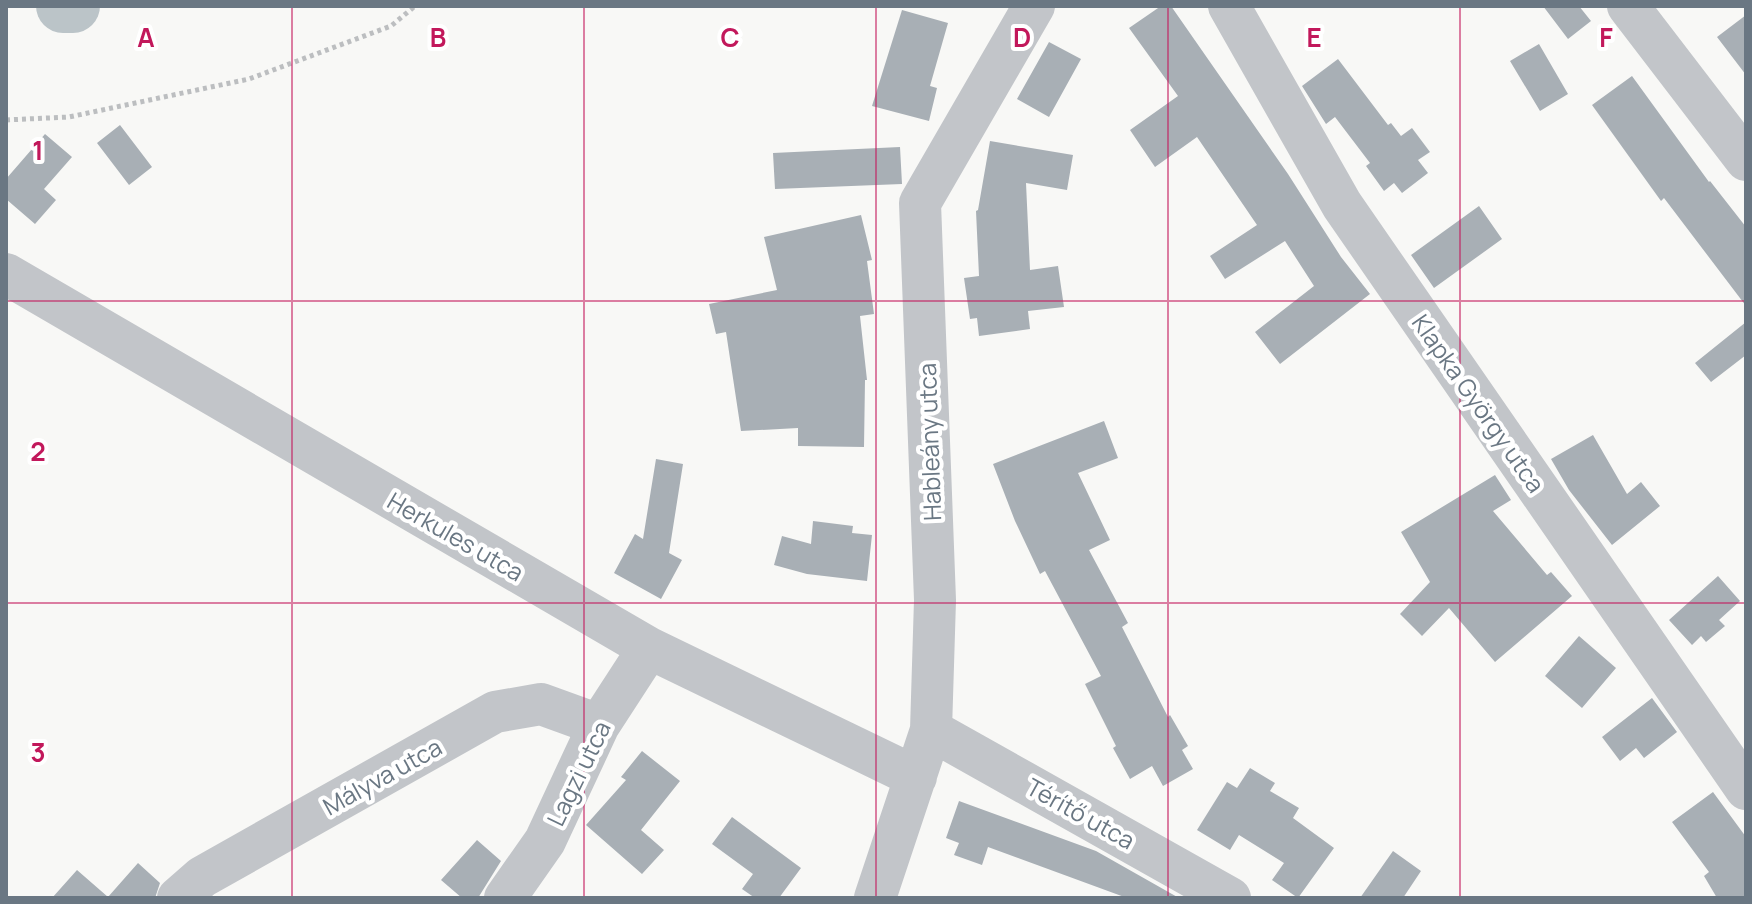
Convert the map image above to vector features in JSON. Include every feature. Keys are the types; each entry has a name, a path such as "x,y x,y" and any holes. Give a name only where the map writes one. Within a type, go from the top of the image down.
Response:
{"street":[{"name":"Hableány utca","path":"875,898 931,730 935,600 920,203 1034,6"},
{"name":"Klapka György utca","path":"1229,6 1342,205 1746,789"},
{"path":"1628,6 1746,160"},
{"name":"Herkules utca","path":"6,274 649,648 916,777"},
{"name":"Lagzi utca","path":"505,898 545,841 599,725 649,648"},
{"name":"Mályva utca","path":"178,898 202,877 495,712 541,704 599,725"},
{"name":"Térítő utca","path":"931,730 1230,898"}],"path":[{"path":"6,120 69,117 249,79 391,26 415,6"}],"building":[{"path":"1161,6 1171,6 1288,174 1341,257 1370,294 1280,364 1255,332 1314,286 1285,241 1225,279 1210,256 1257,225 1197,137 1155,167 1130,130 1178,96 1129,28"},
{"path":"1543,6 1579,6 1591,21 1568,39"},
{"path":"902,10 948,23 930,86 937,88 929,121 872,106"},
{"path":"1746,15 1746,75 1717,37"},
{"path":"1049,42 1081,59 1049,117 1017,99"},
{"path":"1539,44 1568,94 1540,111 1510,61"},
{"path":"1338,59 1388,125 1391,123 1401,136 1412,128 1430,152 1418,160 1428,173 1402,193 1394,183 1384,191 1366,166 1370,163 1335,117 1326,124 1302,86"},
{"path":"1632,76 1709,182 1746,227 1746,306 1664,198 1661,201 1592,105"},
{"path":"120,125 152,167 129,185 97,143"},
{"path":"45,134 72,157 44,189 56,200 35,224 6,199 6,179"},
{"path":"990,141 1073,155 1067,190 1026,183 1030,270 1058,266 1064,307 1028,311 1030,329 979,336 977,318 970,319 964,278 979,276 976,211"},
{"path":"900,147 902,184 775,189 773,153"},
{"path":"1479,206 1502,239 1434,288 1411,255"},
{"path":"861,215 872,260 867,261 874,314 860,316 867,380 864,447 798,446 798,428 741,431 726,332 716,334 709,304 777,290 764,237"},
{"path":"1746,322 1746,355 1711,382 1695,363"},
{"path":"1104,421 1118,458 1078,473 1110,540 1089,550 1128,623 1122,627 1168,717 1170,715 1188,746 1182,750 1193,769 1163,786 1152,766 1130,779 1113,748 1116,746 1085,684 1101,676 1045,571 1040,574 993,464"},
{"path":"1593,435 1627,494 1641,482 1660,506 1612,545 1569,490 1551,459"},
{"path":"656,459 683,464 669,553 682,560 661,599 614,573 635,534 643,539"},
{"path":"1495,475 1511,500 1493,511 1547,575 1551,572 1572,596 1495,662 1449,608 1422,636 1400,614 1430,582 1401,532"},
{"path":"813,521 853,526 852,533 872,535 867,581 807,574 774,565 782,536 811,544"},
{"path":"1718,576 1740,601 1719,620 1725,626 1706,642 1701,636 1692,645 1669,620"},
{"path":"1579,636 1616,668 1582,708 1545,676"},
{"path":"1652,698 1677,732 1644,758 1636,748 1620,761 1602,737"},
{"path":"642,751 680,781 641,830 664,850 642,874 586,825 626,780 621,777"},
{"path":"1250,768 1275,783 1270,791 1299,808 1293,818 1334,848 1298,898 1272,880 1284,863 1239,835 1230,850 1197,830 1227,782 1237,788"},
{"path":"1713,792 1746,837 1746,898 1717,898 1704,876 1709,872 1672,822"},
{"path":"959,801 1096,851 1179,898 1127,898 988,847 982,865 954,855 959,843 946,838"},
{"path":"732,817 801,868 779,898 755,898 742,889 753,874 712,844"},
{"path":"477,840 501,861 478,898 462,898 441,880"},
{"path":"1393,851 1421,871 1403,898 1360,898"},
{"path":"138,863 160,883 155,898 52,898 77,870 108,897"}],"waterway":[{"path":"63,6 73,6"}]}
